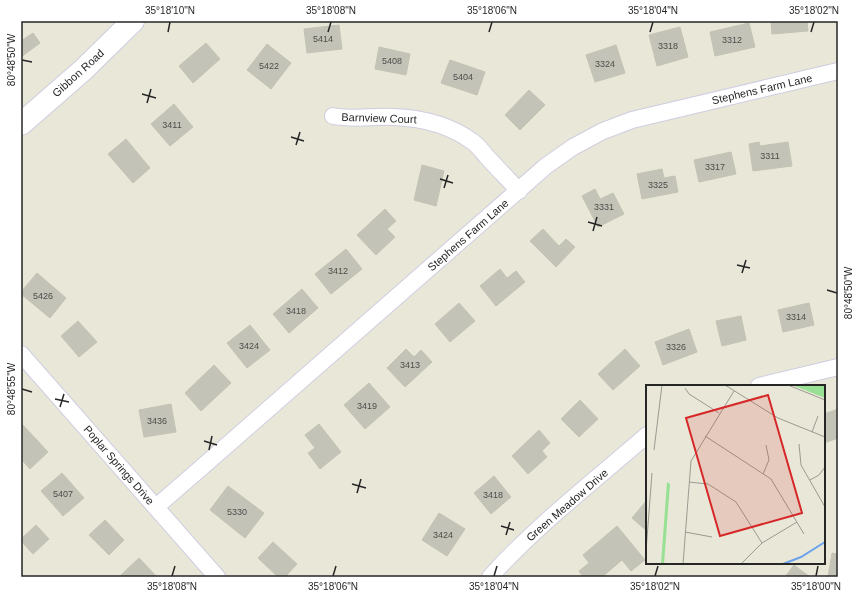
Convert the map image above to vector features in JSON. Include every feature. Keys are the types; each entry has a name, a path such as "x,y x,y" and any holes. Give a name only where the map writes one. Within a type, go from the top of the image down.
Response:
{"main road":[{"name":"Gibbon Road","path":"21,124 83,70 133,21"}],"street":[{"name":"Stephens Farm Lane","path":"156,506 546,166 573,147 603,131 632,120 838,71"},
{"name":"Barnview Court","path":"333,116 345,118 392,116 417,118 441,125 464,136 474,143 519,191"},
{"name":"Poplar Springs Drive","path":"24,364 156,506 217,577"},
{"path":"763,385 838,367"},
{"name":"Green Meadow Drive","path":"490,577 512,552 646,436"}],"building":[{"path":"771,21 807,21 808,31 772,34"},
{"path":"749,23 755,47 715,56 710,32"},
{"path":"339,25 342,49 307,53 304,29"},
{"path":"680,27 688,57 657,66 649,35"},
{"path":"33,33 40,43 21,57 21,41"},
{"path":"206,43 220,59 193,83 179,66"},
{"path":"267,44 291,63 271,89 247,70"},
{"path":"616,45 625,73 595,82 586,55"},
{"path":"379,47 410,54 406,75 375,69"},
{"path":"450,60 485,72 477,95 441,83"},
{"path":"529,90 545,105 520,130 505,115"},
{"path":"174,104 193,127 170,146 151,124"},
{"path":"126,139 150,168 133,183 108,154"},
{"path":"759,142 760,146 788,142 792,166 753,171 749,144"},
{"path":"731,152 736,174 699,182 694,160"},
{"path":"422,165 444,171 436,206 414,200"},
{"path":"662,169 664,178 675,176 678,192 642,199 637,174"},
{"path":"595,189 600,199 613,193 624,214 598,227 582,196"},
{"path":"385,209 396,221 387,229 395,237 376,255 357,235"},
{"path":"543,229 559,246 566,239 575,247 556,267 530,241"},
{"path":"346,249 362,269 331,294 315,274"},
{"path":"500,269 507,278 516,271 525,282 496,306 480,286"},
{"path":"37,273 66,298 50,318 21,294 21,292"},
{"path":"302,289 318,308 289,333 273,314"},
{"path":"459,303 475,321 450,342 435,324"},
{"path":"809,303 814,325 783,332 778,310"},
{"path":"741,316 746,340 722,346 716,321"},
{"path":"78,321 97,342 79,357 61,336"},
{"path":"250,325 270,350 247,368 227,343"},
{"path":"689,329 697,352 663,365 655,342"},
{"path":"406,349 414,357 421,350 432,362 405,387 387,368"},
{"path":"625,349 640,366 613,390 598,374"},
{"path":"214,365 231,383 201,411 185,393"},
{"path":"369,383 390,407 365,429 344,405"},
{"path":"580,400 598,419 579,437 561,419"},
{"path":"171,404 176,432 144,437 139,410"},
{"path":"838,409 838,438 825,443 825,414"},
{"path":"21,423 48,452 30,469 21,459"},
{"path":"319,424 341,452 320,469 308,453 315,448 305,435"},
{"path":"539,430 550,443 542,451 547,457 528,474 512,456"},
{"path":"62,473 84,498 63,516 41,491"},
{"path":"494,476 511,497 491,514 474,493"},
{"path":"228,486 264,513 245,538 210,510"},
{"path":"646,501 646,530 632,518"},
{"path":"439,513 465,529 447,556 422,540"},
{"path":"105,520 124,540 109,555 89,535"},
{"path":"36,525 49,539 33,554 21,541 21,539"},
{"path":"617,526 645,560 631,571 622,560 602,577 583,577 579,571 589,563 583,555"},
{"path":"273,542 297,564 285,577 278,577 258,558"},
{"path":"832,553 838,554 838,577 828,577"},
{"path":"139,558 157,577 123,577 121,575"},
{"path":"794,565 810,577 785,577"}]}
